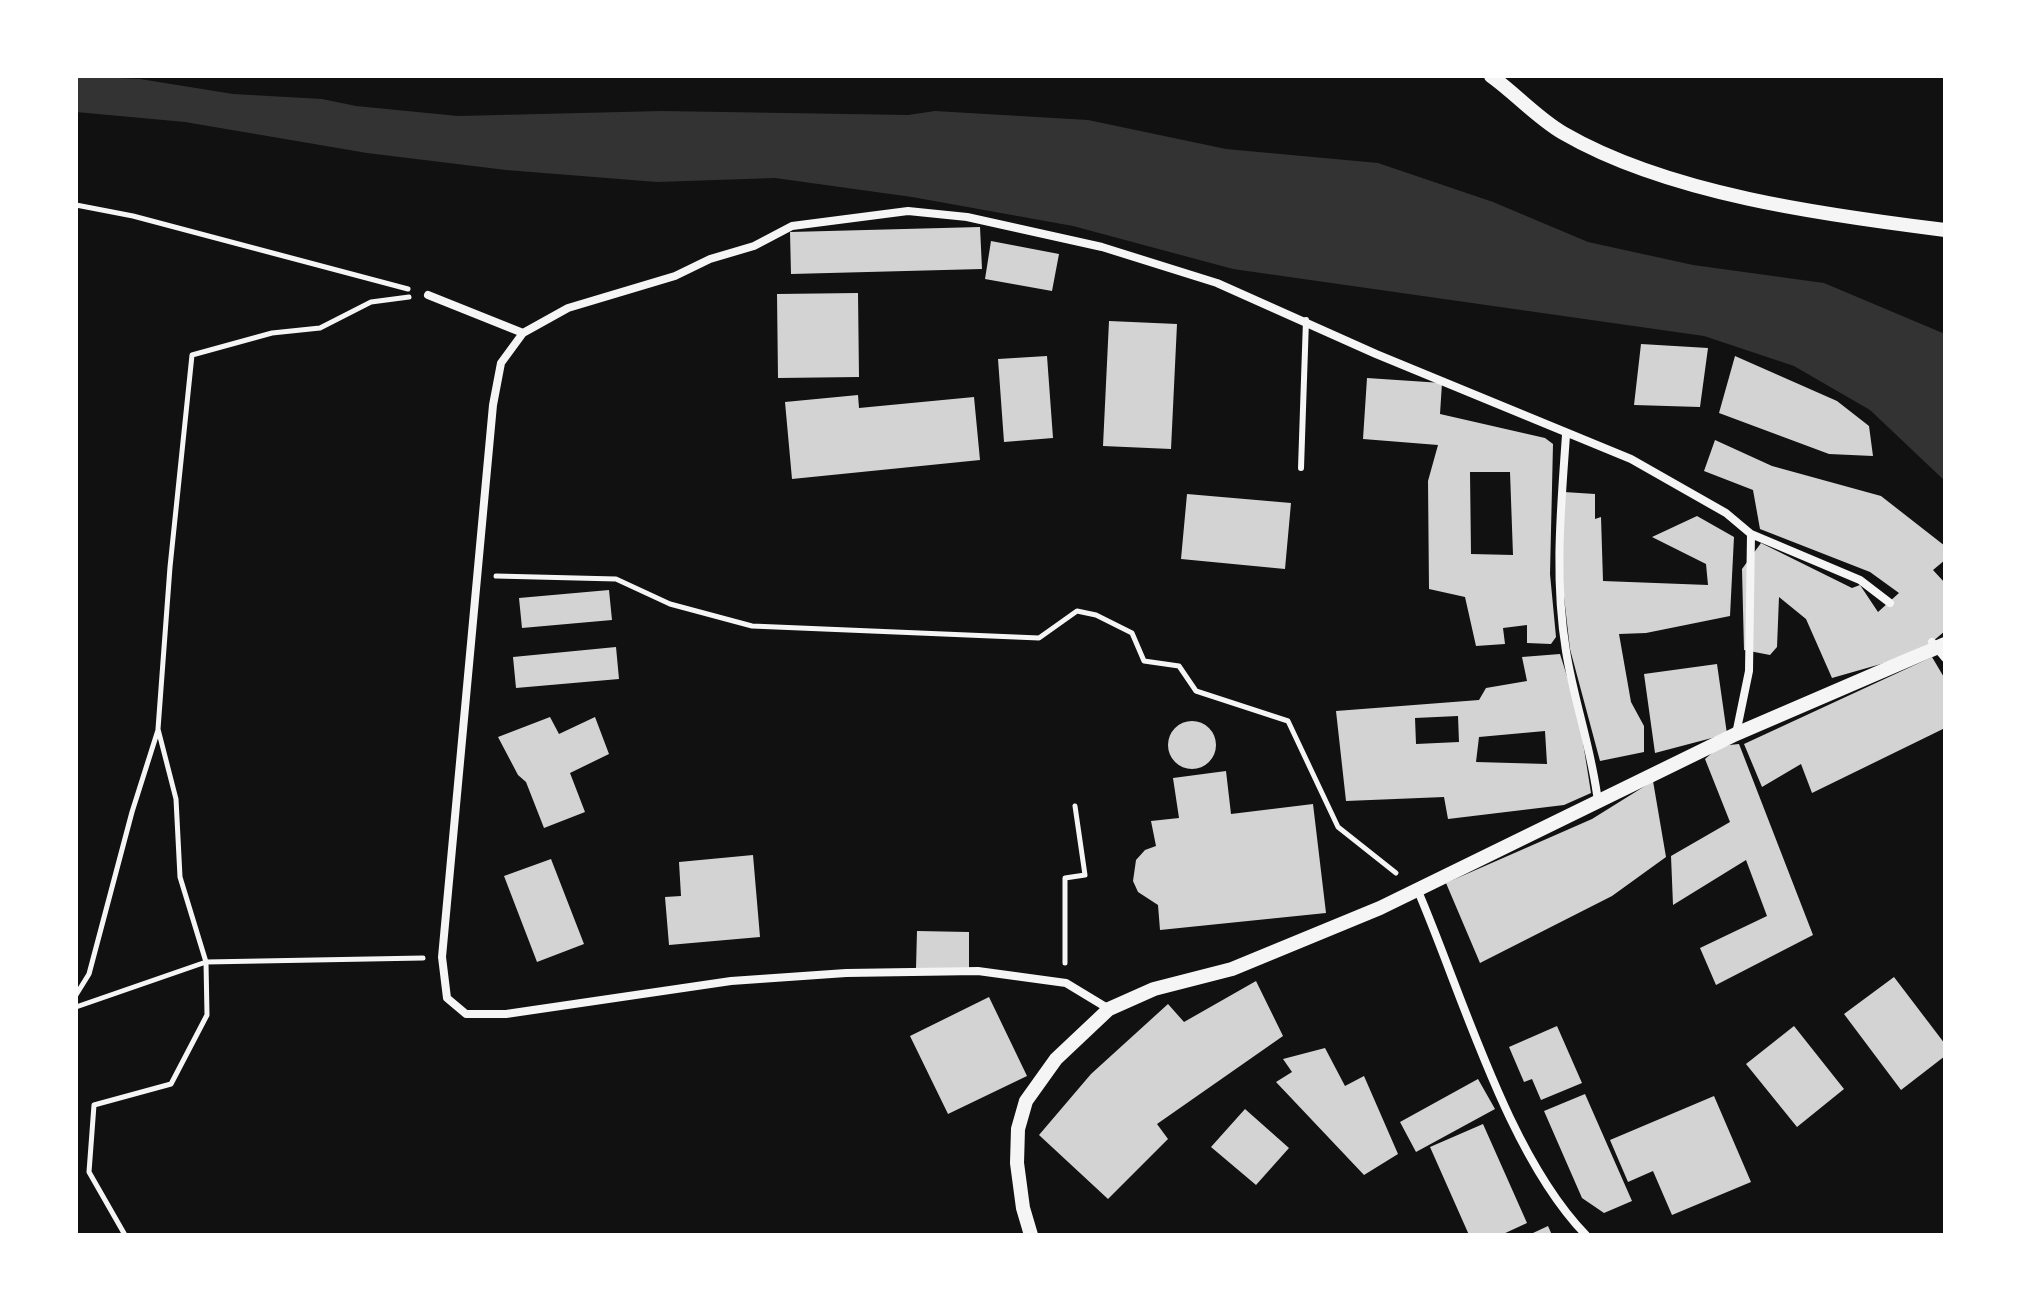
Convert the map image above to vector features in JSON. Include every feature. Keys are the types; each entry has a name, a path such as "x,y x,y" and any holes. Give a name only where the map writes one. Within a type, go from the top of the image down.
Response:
{"street":[{"path":"1491,76 1560,132 1633,169 1813,212 1945,230"},
{"path":"1109,1009 1066,983 978,971 846,973 731,981 506,1014 466,1014 447,998 442,957 477,574 501,363 523,333 568,308 675,276 710,259 754,246 792,226 908,211 967,217 1102,247 1217,283 1306,320 1376,354 1462,388 1566,435 1631,459 1726,513 1751,534 1860,580 1890,603"},
{"path":"428,295 523,333"},
{"path":"1566,435 1558,524 1558,581 1566,653 1594,764 1598,802"},
{"path":"1736,734 1749,671 1751,534"},
{"path":"1031,1235 1023,1208 1017,1163 1018,1129 1026,1101 1056,1059 1109,1009 1154,989 1232,969 1418,891 1736,734 1940,648"},
{"path":"1418,891 1518,1134 1558,1206 1586,1235"}],"lane":[{"path":"1301,468 1306,320"}],"path":[{"path":"76,205 133,216 428,295"},
{"path":"76,995 89,974 158,729 192,355 272,333 320,328 371,302 428,295"},
{"path":"477,574 616,579 670,604 752,626 1039,638 1077,611 1096,615 1132,633 1144,661 1179,666 1196,691 1288,721 1338,827 1418,891"},
{"path":"125,1235 89,1172 94,1105 171,1084 207,1015 206,962 180,877 176,799 158,729"},
{"path":"1064,939 1065,878 1085,875 1075,806"},
{"path":"76,1007 206,962 442,957"}],"shaded area":[{"path":"76,76 140,79 233,94 322,99 356,106 458,116 662,111 908,115 935,111 1088,120 1226,149 1378,163 1493,202 1588,242 1693,265 1824,283 1945,334 1945,481 1870,410 1794,366 1704,336 1233,269 1073,226 912,197 775,178 657,182 506,170 367,153 185,122 76,112"}],"building":[{"path":"980,227 982,269 791,274 790,232"},
{"path":"991,241 1059,254 1052,291 985,279"},
{"path":"858,293 859,377 778,378 777,294"},
{"path":"1109,321 1177,324 1171,449 1103,446"},
{"path":"1641,344 1708,348 1700,407 1634,405"},
{"path":"1047,356 1053,438 1004,442 998,359"},
{"path":"1735,356 1837,401 1869,426 1873,456 1829,454 1719,413"},
{"path":"1367,378 1442,383 1440,414 1545,438 1553,444 1550,574 1556,637 1551,644 1527,643 1527,625 1503,628 1505,644 1476,646 1465,597 1429,589 1428,481 1438,445 1363,439","holes":["1470,472 1510,472 1513,555 1471,554"]},
{"path":"858,395 859,408 974,397 980,460 792,479 785,402"},
{"path":"1715,440 1772,466 1881,496 1945,546 1945,560 1933,570 1945,583 1945,631 1932,642 1888,662 1832,678 1806,619 1779,597 1777,647 1770,655 1744,650 1742,569 1761,543 1852,588 1860,585 1878,612 1899,593 1870,572 1760,529 1753,490 1704,471"},
{"path":"1564,492 1595,494 1595,519 1601,517 1603,581 1708,585 1706,564 1652,537 1697,516 1734,537 1730,616 1646,633 1619,634 1631,702 1644,726 1644,752 1600,761 1570,649 1560,562"},
{"path":"1187,494 1291,503 1285,569 1181,559"},
{"path":"609,590 612,620 522,628 519,598"},
{"path":"616,647 619,679 516,688 513,657"},
{"path":"1560,654 1578,711 1591,793 1564,805 1448,819 1444,797 1346,801 1336,711 1479,700 1486,688 1527,681 1522,657","holes":["1458,716 1459,742 1416,744 1415,718","1545,731 1547,764 1476,762 1479,737"]},
{"path":"1932,657 1945,679 1945,728 1812,793 1801,764 1762,787 1744,744"},
{"path":"1717,664 1727,734 1655,753 1644,674"},
{"path":"550,717 559,734 595,717 609,754 570,773 585,812 544,828 526,782 518,775 498,737"},
{"path":"1192,721 1209,728 1216,745 1209,762 1192,769 1175,762 1168,745 1175,728"},
{"path":"1739,744 1813,935 1716,985 1700,948 1767,916 1746,860 1673,905 1671,856 1730,822 1705,759 1720,746"},
{"path":"1226,771 1231,814 1313,804 1326,913 1160,930 1158,905 1138,892 1133,881 1136,860 1145,850 1156,846 1151,821 1179,818 1173,778"},
{"path":"1653,781 1666,857 1612,896 1480,963 1446,883 1592,819"},
{"path":"753,855 760,937 669,945 665,897 681,896 679,862"},
{"path":"551,859 584,944 537,962 504,876"},
{"path":"917,931 969,932 969,968 916,968"},
{"path":"1894,977 1945,1044 1945,1056 1901,1090 1844,1014"},
{"path":"1256,981 1283,1036 1157,1124 1168,1139 1108,1199 1039,1135 1091,1074 1168,1004 1184,1022"},
{"path":"989,997 1027,1076 948,1114 910,1036"},
{"path":"1557,1026 1582,1083 1541,1100 1532,1079 1524,1082 1509,1047"},
{"path":"1794,1026 1844,1089 1797,1127 1746,1064"},
{"path":"1325,1048 1345,1086 1364,1076 1398,1154 1364,1175 1276,1082 1292,1072 1283,1059"},
{"path":"1478,1079 1495,1109 1416,1152 1400,1122"},
{"path":"1585,1094 1632,1201 1604,1213 1582,1198 1544,1111"},
{"path":"1714,1096 1751,1182 1672,1215 1653,1171 1628,1182 1610,1140"},
{"path":"1245,1109 1289,1148 1256,1185 1211,1147"},
{"path":"1483,1124 1527,1223 1501,1235 1469,1235 1430,1147"},
{"path":"1548,1226 1552,1235 1534,1235 1533,1233"}]}
